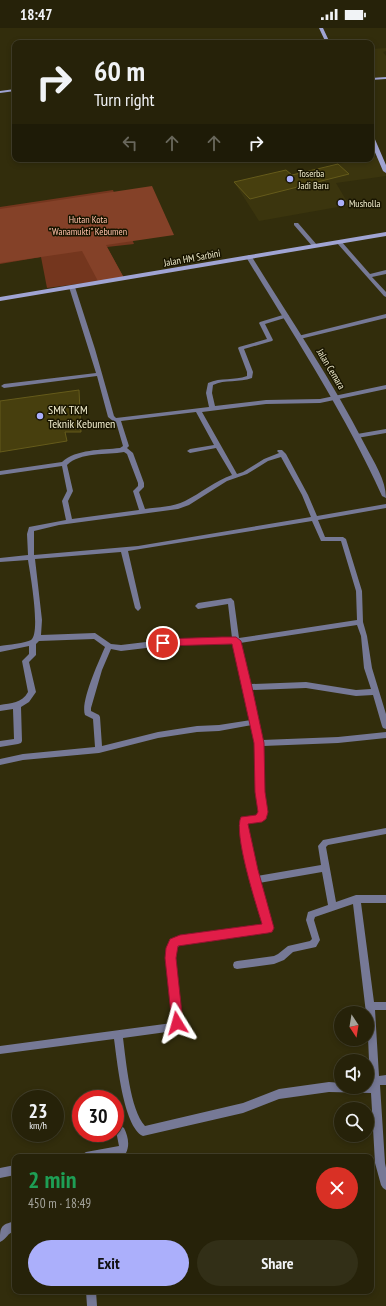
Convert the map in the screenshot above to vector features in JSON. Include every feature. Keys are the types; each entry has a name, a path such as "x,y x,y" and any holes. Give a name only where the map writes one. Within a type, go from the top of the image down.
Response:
{"main road":[{"path":"322,28 327,40"},
{"path":"374,79 386,78"},
{"path":"0,92 12,90"},
{"path":"374,145 386,171"},
{"name":"Jalan HM Sarbini","path":"0,299 386,234"}],"street":[{"path":"296,224 315,246"},
{"path":"338,242 386,295"},
{"name":"Jalan Cemara","path":"249,257 337,398 386,496"},
{"path":"368,276 386,272"},
{"path":"72,287 111,417 113,419 118,420 266,402 320,401 386,387"},
{"path":"212,408 209,393 210,384 217,381 238,380 250,377 250,372 240,348 270,340 262,323 286,316"},
{"path":"300,337 386,316"},
{"path":"4,386 99,374"},
{"path":"198,410 235,476"},
{"path":"118,420 126,446 124,449"},
{"path":"357,436 386,431"},
{"path":"190,451 218,446"},
{"path":"0,473 64,464 66,461 74,458 124,449 130,453 141,483 141,487 137,488 136,491 143,512"},
{"path":"0,708 17,706 25,702 32,692 26,661 33,655 39,622 29,534 31,529 143,512 187,503 225,480 254,469 266,460 282,453 305,495 323,539 344,539 359,591 360,622 364,636 368,668 386,726"},
{"path":"64,464 69,488 65,501 70,522"},
{"path":"0,560 31,556 124,549 193,540 386,506"},
{"path":"124,549 138,608"},
{"path":"0,1050 174,1027 177,1024 170,958 171,948 174,942 268,928 255,880 243,824 244,820 258,819 262,816 263,812 260,792 259,743 248,687 236,641 231,601 198,606"},
{"path":"0,649 35,641 95,636 109,646 121,648 171,642 236,641 360,622"},
{"path":"99,750 96,717 88,713 87,708 98,670 109,646"},
{"path":"248,687 306,685 356,693 375,692"},
{"path":"0,744 18,741 17,706"},
{"path":"0,762 22,757 99,750 158,735 197,729 220,728 254,722"},
{"path":"259,743 338,740 386,735"},
{"path":"333,907 324,868 322,849 326,842 386,831"},
{"path":"255,880 324,868"},
{"path":"356,899 370,1006"},
{"path":"237,965 274,960 291,949 313,944 316,940 310,916 356,899 386,899"},
{"path":"374,1006 386,1006"},
{"path":"118,1035 128,1097 135,1121 139,1129 143,1131 243,1108 279,1094 334,1087"},
{"path":"386,1080 374,1085 386,1185"},
{"path":"102,1154 123,1150 123,1142"},
{"path":"0,1173 12,1171"},
{"path":"0,1237 7,1228 12,1227"},
{"path":"91,1294 92,1306"}],"shaded area":[{"path":"386,48 386,51 383,52 386,56 386,78 374,79 374,49"},
{"path":"382,156 386,176 336,183 349,205 259,221 234,182 286,170 292,175 349,162 374,162 374,157"}],"green space":[{"name":"Hutan Kota \"Wanamukti\" Kebumen","path":"152,186 174,235 106,245 124,278 99,283 82,251 0,263 0,209"},
{"name":"Hutan Kota \"Wanamukti\" Kebumen","path":"113,190 134,244 107,247 124,278 47,288 41,257 0,264 0,207"}],"building":[{"name":"Toserba Jadi Baru","path":"338,164 349,174 250,199 234,182 286,170 292,175"},
{"name":"SMK TKM Teknik Kebumen","path":"79,390 81,432 65,432 67,441 0,452 0,401"}],"place":[{"name":"Toserba Jadi Baru","path":"290,179"},
{"name":"Musholla","path":"341,203"},
{"name":"SMK TKM Teknik Kebumen","path":"40,416"}],"route":[{"path":"163,643 222,640 236,641 248,687 259,743 260,792 263,812 262,816 258,819 244,820 243,824 252,870 268,928 174,942 171,948 170,958 177,1023"}]}
